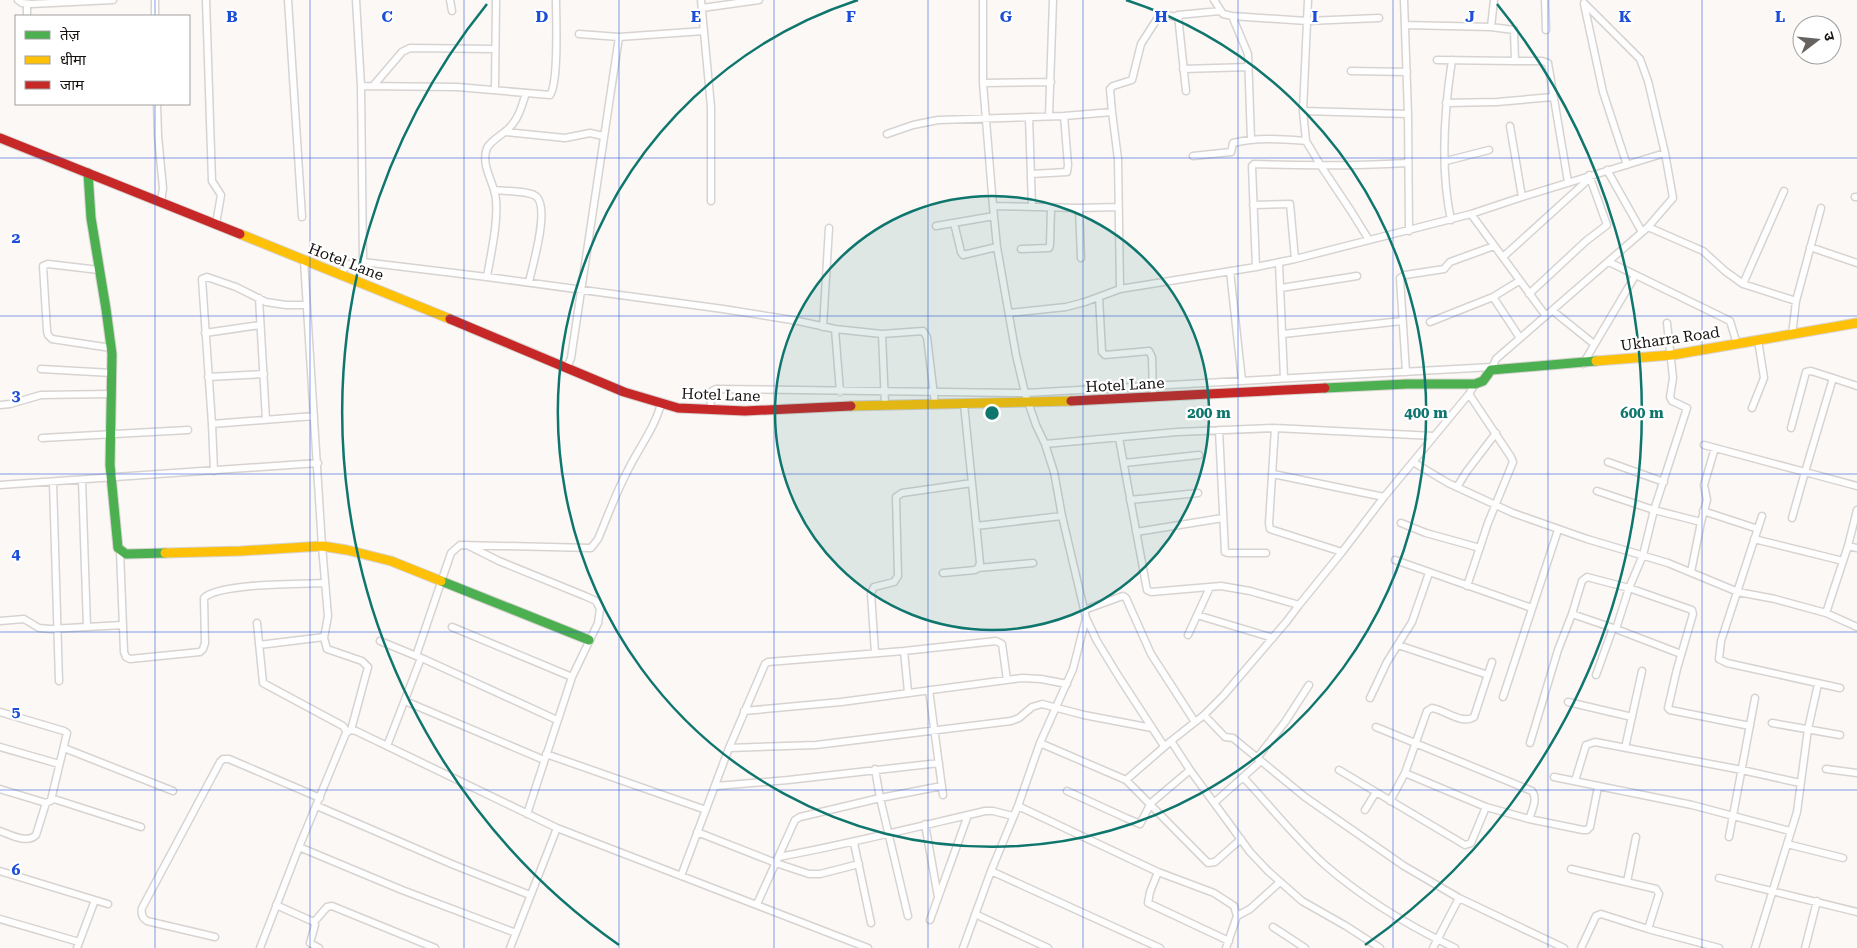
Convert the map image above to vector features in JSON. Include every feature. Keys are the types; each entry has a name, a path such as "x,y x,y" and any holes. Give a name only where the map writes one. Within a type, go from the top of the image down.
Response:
{"street":[{"path":"18,0 27,4 113,0"},
{"path":"154,0 155,15"},
{"path":"206,0 212,180 221,195 216,224"},
{"path":"288,0 302,217"},
{"path":"356,0 361,86 363,262"},
{"path":"450,0 452,12"},
{"path":"495,89 496,0"},
{"path":"361,86 495,89 545,96 550,95 553,90 555,68 556,0"},
{"path":"701,0 711,107 711,201"},
{"path":"702,8 759,0"},
{"path":"982,0 983,83 993,206 997,247 1016,355 1027,398 1036,425 1046,444 1054,472 1062,516 1086,618 1097,641 1164,746"},
{"path":"1050,116 1053,0"},
{"path":"1214,0 1224,15 1232,16 1308,21 1379,18"},
{"path":"1308,0 1303,111 1306,141 1368,240"},
{"path":"1404,0 1408,114 1409,231"},
{"path":"1491,27 1494,0"},
{"path":"1545,0 1546,30"},
{"path":"1126,780 1164,746 1204,715 1228,690 1273,638 1384,497 1470,394 1475,384 1481,382 1496,359 1648,227 1673,198 1665,153 1648,82 1640,59 1584,2"},
{"path":"1584,2 1603,92 1627,165"},
{"path":"27,4 28,15"},
{"path":"1186,91 1178,17 1180,13 1220,11"},
{"path":"1120,289 1118,159 1110,89 1113,86 1132,80 1141,44 1157,19 1165,15 1178,17"},
{"path":"1232,16 1247,50 1251,140"},
{"path":"1405,25 1491,27 1514,30 1515,61"},
{"path":"579,34 619,37 704,31"},
{"path":"569,363 619,37"},
{"path":"373,86 402,52 410,48 495,49"},
{"path":"1437,60 1542,61 1548,63 1568,182"},
{"path":"1451,220 1447,194 1446,103 1452,60"},
{"path":"1183,69 1249,68"},
{"path":"1351,72 1407,72"},
{"path":"983,83 1051,82"},
{"path":"487,277 496,221 495,190 486,167 485,158 490,144 505,132 517,118 526,93"},
{"path":"1446,103 1497,102 1553,97"},
{"path":"156,105 162,197"},
{"path":"1303,111 1408,114"},
{"path":"887,134 913,125 938,120 1064,116 1112,112"},
{"path":"1031,174 1067,172 1064,116"},
{"path":"1029,117 1032,207"},
{"path":"1510,126 1522,197"},
{"path":"505,132 561,138 590,133 603,136"},
{"name":"Hotel Lane","path":"0,138 88,173 162,197 216,224 304,261 342,270 371,286 569,363 661,404 678,408 711,403 745,411 790,410 884,398 934,398 964,404 1027,398 1153,392 1397,384 1475,384"},
{"path":"1193,156 1231,152 1233,144 1266,138 1306,141"},
{"path":"1446,161 1489,150"},
{"path":"1009,313 1066,307 1120,289 1279,263 1451,220 1665,153"},
{"path":"1256,267 1251,169 1254,164 1321,166 1407,163"},
{"path":"1606,170 1642,232"},
{"path":"88,173 87,193 91,226 106,301 111,348 111,478 118,548 120,551 125,655 130,659 196,653 203,649 205,643 203,602 207,594 212,592 253,586 326,583"},
{"path":"1503,257 1590,177"},
{"path":"1529,294 1586,241 1608,225 1590,177"},
{"path":"495,190 534,194 539,200 541,224 529,282"},
{"path":"1743,284 1784,191"},
{"path":"1253,205 1290,204 1295,259"},
{"path":"993,206 1051,208 1118,207"},
{"path":"1020,249 1049,248 1051,208"},
{"path":"1079,208 1081,258"},
{"path":"1792,335 1796,301 1821,208"},
{"path":"1471,214 1546,316"},
{"path":"936,226 994,216"},
{"path":"954,223 960,252 963,255 997,247"},
{"path":"1648,227 1703,251 1743,284 1796,301"},
{"path":"823,327 829,228"},
{"path":"1406,372 1399,281 1402,276 1444,269 1450,262 1494,246"},
{"path":"1810,247 1857,263"},
{"path":"260,948 299,847 349,731 368,667 362,661 327,649 324,643 328,622 326,583 304,261"},
{"path":"342,270 351,263 363,262 529,282 722,309 835,329 882,334 925,332 934,398"},
{"path":"1609,262 1730,321 1737,344"},
{"path":"1279,263 1284,378"},
{"path":"99,270 48,264 43,266 47,331 52,339 111,348"},
{"path":"1230,271 1242,381"},
{"path":"1281,288 1357,276"},
{"path":"1583,364 1635,276"},
{"path":"214,471 202,283 204,277 236,287 277,304 307,305"},
{"path":"1430,322 1494,296 1519,281"},
{"path":"1494,296 1520,338"},
{"path":"1099,297 1102,352 1105,355 1150,352 1152,357 1153,392 1284,378 1406,372 1489,372"},
{"path":"259,298 266,420"},
{"path":"1553,311 1594,344"},
{"path":"1283,334 1402,321"},
{"path":"1596,676 1643,555 1654,510 1687,408 1670,399 1673,378 1672,355 1667,323"},
{"name":"Ukharra Road","path":"1489,372 1672,355 1857,323"},
{"path":"205,333 260,325"},
{"path":"835,329 840,392"},
{"path":"882,334 884,398"},
{"path":"1752,408 1764,378 1758,340"},
{"path":"41,369 112,372"},
{"path":"1791,428 1806,372 1811,371 1857,386"},
{"path":"208,377 264,374"},
{"path":"1792,518 1833,378"},
{"path":"711,403 712,391 716,389 840,392 884,398 1027,398"},
{"path":"0,405 41,395 111,394"},
{"path":"1467,586 1513,461 1470,394"},
{"path":"387,746 405,701 441,581 452,553 460,545 466,544 591,548 598,540 624,476 654,424 661,404"},
{"path":"964,404 980,563 978,568"},
{"path":"212,424 314,416"},
{"path":"1046,444 1177,432 1275,428 1434,436"},
{"path":"1275,428 1270,529 1342,552"},
{"path":"42,438 188,430"},
{"path":"1219,430 1225,552 1228,554 1266,553"},
{"path":"1457,487 1466,471 1496,433"},
{"path":"1119,438 1148,592 1210,587 1241,589 1299,605"},
{"path":"1704,445 1857,486"},
{"path":"1691,572 1707,500 1704,485 1714,448"},
{"path":"1124,463 1199,456"},
{"path":"1413,462 1496,506 1558,530 1643,555 1691,572 1738,592 1776,599 1826,613 1857,627"},
{"path":"1608,462 1664,482"},
{"path":"0,485 318,463"},
{"path":"1273,474 1384,497"},
{"path":"82,480 87,627"},
{"path":"53,482 60,681"},
{"path":"875,653 871,593 874,587 894,582 898,576 896,497 902,493 972,483"},
{"path":"1597,491 1654,510 1701,522"},
{"path":"1130,500 1198,493"},
{"path":"1826,613 1848,546 1857,510"},
{"path":"1703,512 1758,529"},
{"path":"976,526 1062,516"},
{"path":"1762,516 1721,641 1719,659 1727,663 1840,688"},
{"path":"1136,532 1223,518"},
{"path":"1401,522 1426,533 1480,548"},
{"path":"1503,697 1558,530"},
{"path":"1754,539 1843,560"},
{"path":"466,544 490,557 596,601 600,609 598,623 572,677 527,814"},
{"path":"120,551 126,554 169,554 322,546 391,561 589,640"},
{"path":"1848,546 1857,548"},
{"path":"1396,560 1532,608"},
{"path":"943,573 1033,563"},
{"path":"1370,698 1387,662 1412,622 1429,573"},
{"path":"1530,743 1558,650 1572,614 1575,599 1584,578 1590,577 1629,588 1692,610 1693,614 1668,705 1670,710 1750,726"},
{"path":"1188,635 1210,587"},
{"path":"1084,610 1123,596 1126,598 1152,654 1194,722"},
{"path":"1197,614 1273,638"},
{"path":"1572,614 1615,628 1681,654"},
{"path":"963,948 991,871 1018,806 1040,742 1067,684 1078,652 1086,618"},
{"path":"0,622 24,619 39,628 123,625"},
{"path":"258,623 263,683 344,726 349,731 356,731 557,828 868,948"},
{"path":"452,627 572,677"},
{"path":"259,645 324,637"},
{"path":"380,641 557,720"},
{"path":"681,876 744,711 765,664 768,662 1000,642 1002,644 1007,680"},
{"path":"1398,645 1488,675"},
{"path":"904,651 908,692"},
{"path":"1390,800 1405,774 1429,708 1436,708 1464,720 1472,720 1492,662"},
{"path":"1625,748 1642,671"},
{"path":"744,711 841,702 1007,680 1041,679 1067,684"},
{"path":"1755,948 1797,812 1808,729 1818,684"},
{"path":"1215,802 1244,778 1259,760 1309,685"},
{"path":"929,690 943,795"},
{"path":"1728,837 1734,816 1755,698"},
{"path":"405,701 545,757 706,810"},
{"path":"1568,702 1632,717"},
{"path":"729,748 816,745 1011,721 1019,718 1032,707 1042,704 1084,715 1152,728"},
{"path":"0,712 64,730 67,737 48,802 34,838 26,840 0,832"},
{"path":"1204,715 1225,738 1233,738 1305,797 1404,866 1459,898 1564,948"},
{"path":"1772,723 1840,735"},
{"path":"1376,726 1532,791 1535,799 1529,819"},
{"path":"1171,741 1241,839 1258,860 1280,882 1302,901 1380,948"},
{"path":"1040,742 1126,780 1208,862 1215,862 1241,839"},
{"path":"1575,781 1586,745 1595,742 1800,783"},
{"path":"0,747 59,764"},
{"path":"64,748 173,791"},
{"path":"215,937 147,921 141,912 220,762 223,759 229,759 320,798"},
{"path":"716,786 788,780 939,762"},
{"path":"875,769 908,916"},
{"path":"1826,769 1857,772"},
{"path":"1067,791 1137,823 1142,822 1151,803 1190,770"},
{"path":"1339,770 1465,845 1471,843 1486,807"},
{"path":"1405,774 1486,807 1529,819 1587,830 1590,827 1598,786"},
{"path":"1554,777 1682,803 1790,831"},
{"path":"1244,778 1324,864 1362,895 1455,948"},
{"path":"756,904 794,820 880,798 942,786"},
{"path":"0,789 48,802 58,800 141,827"},
{"path":"1365,810 1376,792"},
{"path":"317,806 454,865 530,895"},
{"path":"1018,806 1158,872 1214,893 1234,906 1237,916 1226,948"},
{"path":"777,860 968,815 993,811 1013,816"},
{"path":"930,920 968,815"},
{"path":"926,824 938,898"},
{"path":"510,948 557,828"},
{"path":"697,832 777,860 802,872 820,874 859,864"},
{"path":"1628,882 1636,837"},
{"path":"854,843 871,923"},
{"path":"1787,844 1843,858"},
{"path":"299,847 402,890 516,933"},
{"path":"1571,870 1656,889 1659,892 1648,929"},
{"path":"0,871 108,904"},
{"path":"991,871 1144,945 1160,948"},
{"path":"1158,872 1148,903 1229,941"},
{"path":"1719,878 1774,890 1857,912"},
{"path":"1237,916 1250,909 1280,882"},
{"path":"1433,948 1459,898"},
{"path":"0,919 78,945 95,900"},
{"path":"1805,948 1817,901"},
{"path":"276,905 314,922"},
{"path":"319,948 310,943 315,925 314,922 327,907 332,906 435,948"},
{"path":"975,914 1048,948"},
{"path":"1581,948 1596,916 1601,914 1719,948"},
{"path":"1273,927 1306,948"}],"traffic: fast":[{"path":"88,173 91,218 112,354 110,465 118,548 126,554 165,553"},
{"path":"1325,388 1407,384 1475,384 1483,381 1491,370 1596,361"},
{"path":"441,581 589,640"}],"traffic: slow":[{"path":"240,234 450,319"},
{"path":"1596,361 1672,355 1857,323"},
{"path":"851,406 1071,401"},
{"path":"165,553 322,546 391,561 441,581"}],"traffic: jam":[{"path":"0,138 240,234"},
{"path":"450,319 624,392 678,408 745,411 851,406"},
{"path":"1071,401 1325,388"}]}
